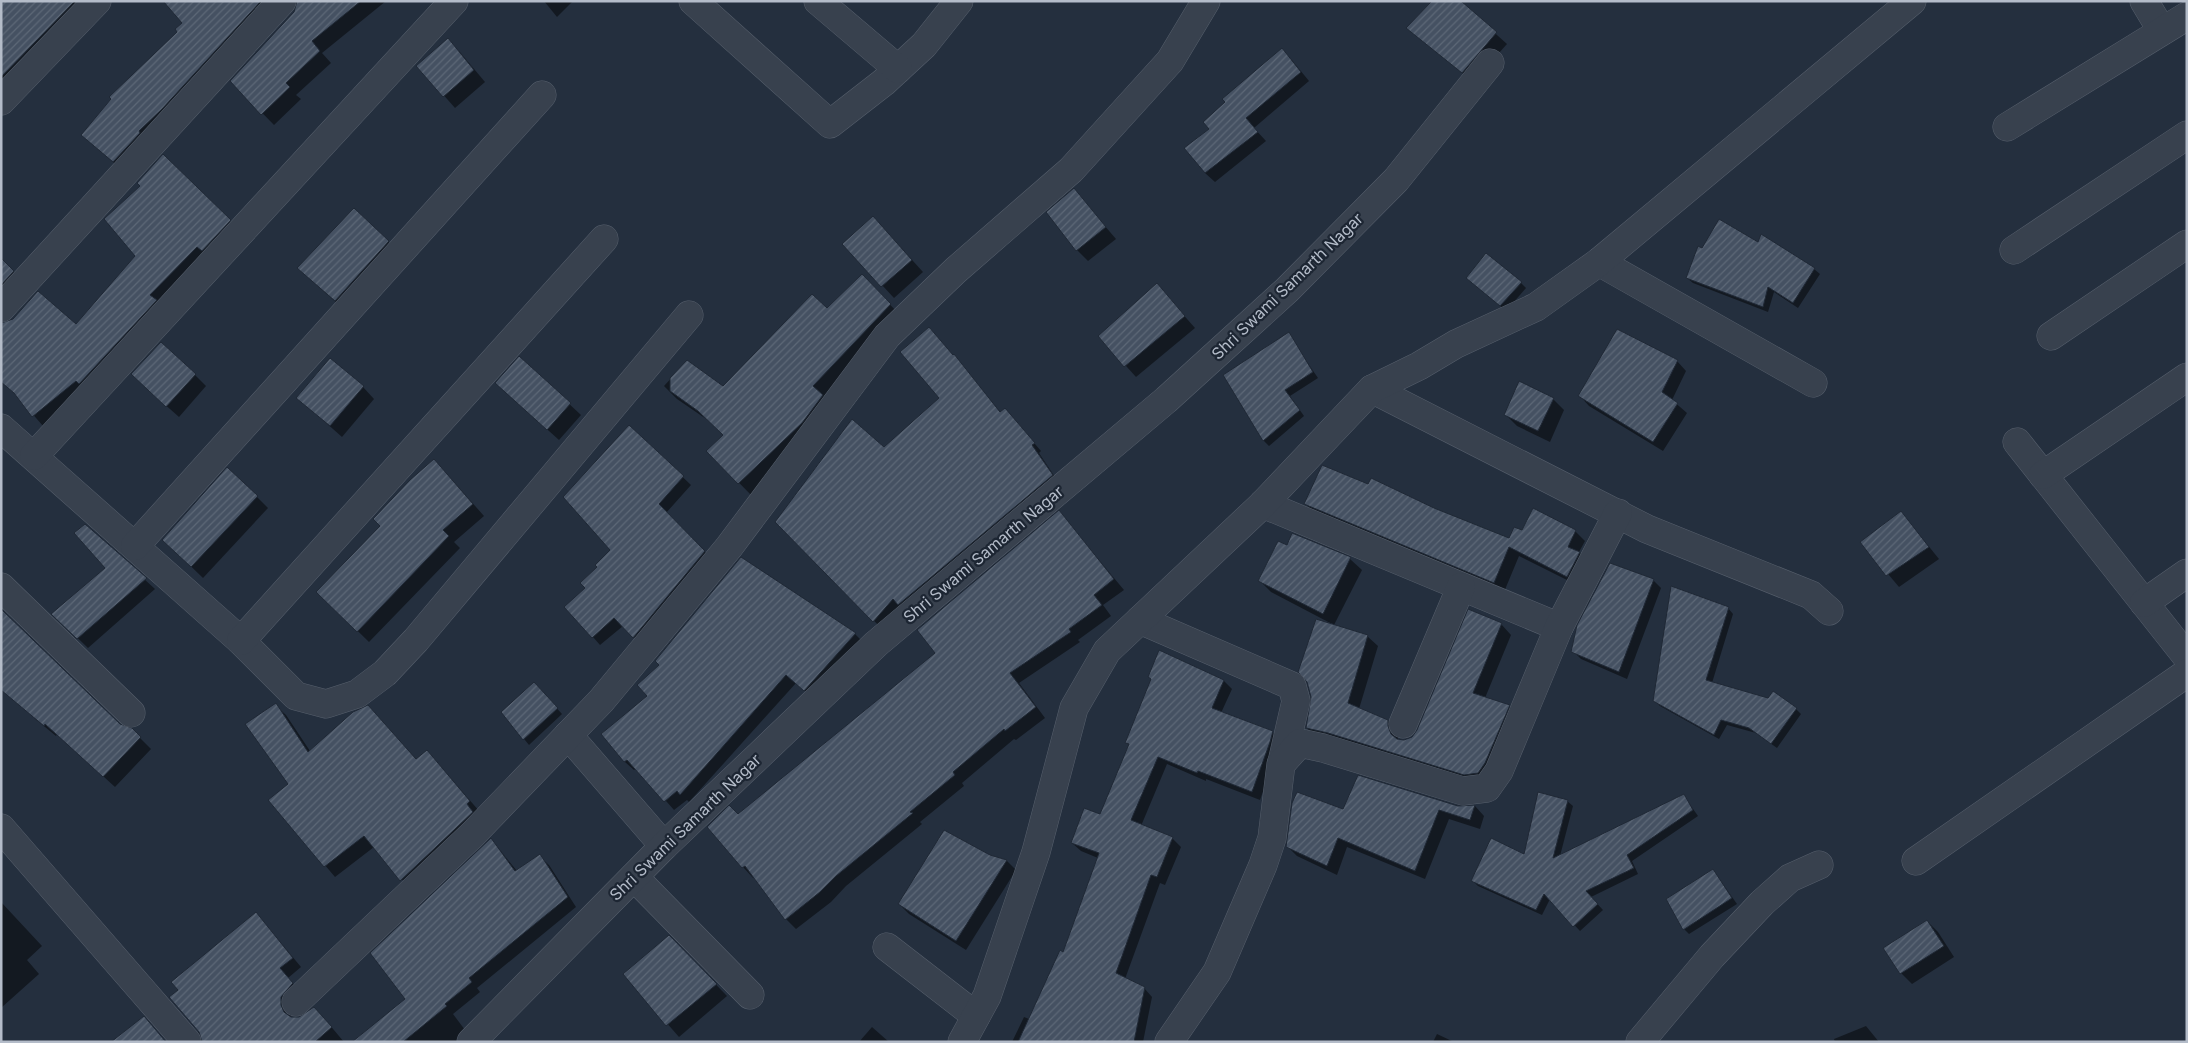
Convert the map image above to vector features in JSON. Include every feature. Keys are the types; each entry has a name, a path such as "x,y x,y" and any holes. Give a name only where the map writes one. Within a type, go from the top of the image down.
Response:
{"street":[{"path":"1,101 97,1"},
{"path":"1,308 282,1"},
{"path":"34,456 454,1"},
{"path":"693,1 830,124 898,69 924,45 959,1"},
{"path":"818,1 898,69"},
{"path":"296,1002 473,834 601,701 729,547 887,336 956,270 1071,170 1170,61 1206,1"},
{"path":"962,1042 987,996 1036,852 1074,708 1107,651 1264,504 1372,389 1419,366 1456,344 1536,307 1599,262 1912,1"},
{"path":"2144,1 2162,31"},
{"path":"2007,127 2187,16"},
{"name":"Shri Swami Samarth Nagar","path":"471,1042 664,846 876,644 1166,400 1287,290 1396,180 1490,63"},
{"path":"135,546 542,94"},
{"path":"2014,250 2187,136"},
{"path":"241,641 604,239"},
{"path":"2051,336 2187,244"},
{"path":"1599,262 1813,383"},
{"path":"1,428 241,641 296,696 326,704 357,694 385,673 416,640 689,315"},
{"path":"2043,475 2187,377"},
{"path":"1372,389 1647,529 1811,595 1829,611"},
{"path":"2017,442 2187,657"},
{"path":"1264,504 1559,627"},
{"path":"1281,764 1300,743 1323,748 1463,791 1487,788 1499,771 1559,627 1618,513"},
{"path":"2144,603 2187,573"},
{"path":"1403,724 1461,586"},
{"path":"1,587 131,713"},
{"path":"1140,620 1292,686 1296,701 1281,764 1272,838 1263,865 1217,972 1169,1042"},
{"path":"1916,861 2187,673"},
{"path":"568,735 664,846"},
{"path":"1,828 187,1042"},
{"path":"1640,1042 1712,956 1762,903 1790,878 1819,865"},
{"path":"634,877 750,995"},
{"path":"887,947 976,1016"}],"building":[{"path":"1,1 75,1 1,77"},
{"path":"163,1 261,1 162,109 139,131 140,133 113,162 81,135 111,99 109,97 177,32 175,29 182,23"},
{"path":"297,1 361,1 312,41 320,51 286,83 290,87 261,115 230,81 294,12"},
{"path":"1432,1 1461,1 1497,32 1462,73 1406,28"},
{"path":"448,38 474,70 443,97 416,66"},
{"path":"1282,48 1301,72 1246,118 1258,132 1205,173 1184,148 1209,129 1203,122 1225,102 1222,99"},
{"path":"163,154 231,220 202,251 197,247 150,295 157,300 79,384 76,381 32,417 14,393 1,382 1,323 13,319 38,291 76,324 135,256 104,219 140,186 137,183"},
{"path":"1074,188 1106,227 1076,251 1046,212"},
{"path":"354,208 389,241 335,301 297,268"},
{"path":"873,216 912,260 881,287 842,244"},
{"path":"1719,219 1758,242 1761,234 1815,268 1793,303 1768,287 1763,307 1686,278 1698,246 1702,248"},
{"path":"1486,253 1522,282 1500,306 1466,278"},
{"path":"1,258 14,271 1,285"},
{"path":"862,274 891,304 813,386 823,395 802,423 738,484 706,451 723,435 698,411 670,391 670,378 687,360 723,386 812,294 827,308"},
{"path":"1157,283 1185,316 1124,367 1098,336"},
{"path":"929,327 954,354 1000,412 1005,408 1035,443 1032,445 1053,475 898,605 893,599 873,622 775,522 852,419 884,447 939,398 900,352"},
{"path":"1617,329 1678,360 1662,392 1678,403 1653,442 1578,396"},
{"path":"1289,332 1313,372 1285,390 1300,410 1263,441 1223,375"},
{"path":"161,342 196,374 166,407 131,374"},
{"path":"519,356 571,403 547,430 495,383"},
{"path":"330,358 364,386 330,426 296,398"},
{"path":"1519,381 1554,398 1538,431 1504,415"},
{"path":"629,425 684,476 659,504 705,551 633,638 614,618 592,638 564,607 585,588 580,583 597,567 595,565 610,550 563,497"},
{"path":"434,459 473,504 443,530 449,536 357,632 316,592 380,526 373,519 410,480"},
{"path":"1322,465 1368,484 1371,478 1434,508 1509,538 1514,527 1522,530 1533,508 1576,530 1568,547 1580,552 1567,577 1509,547 1494,583 1304,504"},
{"path":"227,467 258,496 191,567 162,540"},
{"path":"1059,510 1114,579 1094,595 1102,605 1069,629 1071,632 1010,673 1036,707 1005,731 1004,729 953,772 955,775 910,812 913,813 785,920 745,866 742,868 707,827 729,805 738,814 935,653 917,630"},
{"path":"1901,511 1929,547 1886,576 1860,542"},
{"path":"85,524 147,578 77,639 51,614 105,568 74,533"},
{"path":"1292,533 1351,557 1323,614 1258,581 1278,541 1287,545"},
{"path":"741,557 856,633 804,691 786,675 680,795 677,791 664,802 627,760 624,762 601,734 647,696 637,685 659,665 655,661"},
{"path":"1610,563 1654,579 1619,672 1571,652 1577,625"},
{"path":"1671,586 1729,607 1706,680 1768,698 1773,691 1797,708 1771,744 1749,728 1721,720 1714,735 1653,701"},
{"path":"1,609 120,724 132,728 141,737 103,777 45,724 44,726 1,690"},
{"path":"1468,609 1502,623 1473,693 1510,705 1485,763 1478,773 1464,775 1306,728 1311,697 1307,682 1298,672 1316,619 1368,635 1348,703 1388,720 1391,734 1397,739 1404,740 1412,737 1417,730"},
{"path":"1159,650 1224,680 1212,708 1273,731 1270,742 1252,792 1158,757 1131,820 1173,837 1157,877 1151,875 1116,973 1145,987 1134,1042 1018,1042 1060,950 1063,952 1099,853 1071,843 1084,808 1100,814 1129,744 1125,743 1151,679 1148,677"},
{"path":"534,682 558,708 523,740 501,712"},
{"path":"276,703 308,752 353,712 368,705 416,759 427,750 470,801 467,804 473,812 400,881 364,836 324,867 268,800 288,784 245,724"},
{"path":"1358,775 1458,806 1475,805 1470,820 1439,810 1415,871 1338,838 1327,866 1286,847 1292,803 1297,792 1343,809"},
{"path":"1538,792 1568,800 1553,858 1684,794 1693,810 1627,855 1634,868 1586,891 1598,904 1573,927 1544,894 1536,910 1471,881 1491,838 1524,854"},
{"path":"944,830 990,855 1007,860 956,941 898,904"},
{"path":"491,838 515,871 540,854 568,897 469,978 472,982 445,1004 447,1006 403,1042 352,1042 405,999 370,953"},
{"path":"1713,869 1732,898 1683,930 1666,899"},
{"path":"256,912 293,958 280,968 293,983 281,997 281,1005 284,1012 291,1017 299,1017 314,1007 332,1027 315,1042 202,1042 199,1032 169,997 178,990 171,982"},
{"path":"1927,920 1944,946 1900,974 1883,948"},
{"path":"669,935 717,984 666,1026 623,974"},
{"path":"144,1016 166,1042 111,1042"}]}
